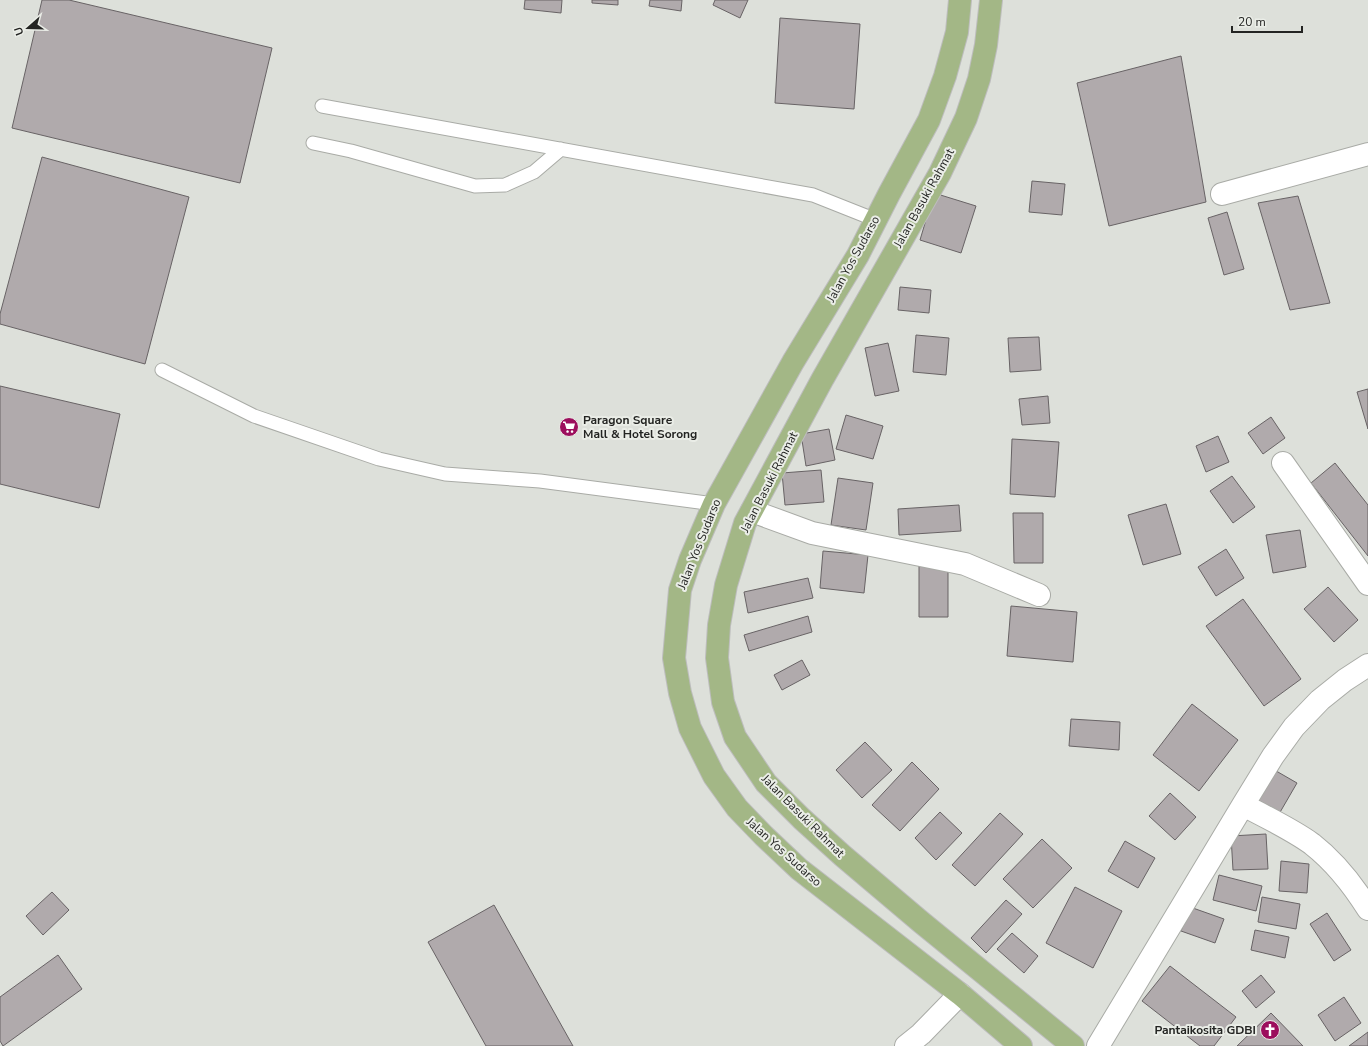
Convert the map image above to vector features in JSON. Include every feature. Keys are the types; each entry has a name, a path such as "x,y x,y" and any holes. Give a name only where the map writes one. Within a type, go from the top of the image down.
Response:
{"highway":[{"name":"Jalan Yos Sudarso","path":"960,0 957,32 945,76 929,120 858,255 793,362 714,504 690,560 680,590 674,658 680,693 690,728 714,776 737,808 799,869 960,994 1021,1046"},
{"name":"Jalan Basuki Rahmat","path":"991,0 986,45 979,78 966,118 940,173 822,380 745,523 726,585 718,632 716,658 723,702 735,736 766,783 826,840 921,922 1074,1046"}],"street":[{"path":"1222,194 1368,154"},
{"path":"1283,463 1368,584"},
{"path":"752,510 812,533 965,564 1039,595"},
{"path":"1098,1046 1243,805 1294,727 1320,700 1345,680 1368,665"},
{"path":"1243,805 1311,844 1333,863 1368,909"},
{"path":"906,1046 921,1034 960,994"}],"lane":[{"path":"322,106 813,195 876,220"},
{"path":"313,142 351,151 475,186 505,185 534,172 561,149"},
{"path":"162,370 254,416 379,459 445,474 540,481 714,504"}],"building":[{"path":"42,0 69,0 272,48 240,183 12,128"},
{"path":"525,0 562,0 561,13 524,9"},
{"path":"592,0 618,0 618,5 592,3"},
{"path":"650,0 682,0 681,11 649,6"},
{"path":"715,0 748,0 740,18 713,5"},
{"path":"780,18 860,24 854,109 775,103"},
{"path":"1181,56 1206,202 1109,226 1077,83"},
{"path":"42,157 189,197 145,364 0,324 0,314"},
{"path":"1032,181 1065,184 1062,215 1029,212"},
{"path":"934,193 976,206 961,253 920,240"},
{"path":"1298,196 1330,303 1290,310 1258,203"},
{"path":"1227,212 1244,269 1224,275 1208,218"},
{"path":"900,287 931,290 929,313 898,310"},
{"path":"916,335 949,338 946,375 913,372"},
{"path":"1039,337 1041,370 1010,372 1008,338"},
{"path":"888,343 899,391 875,396 865,348"},
{"path":"0,386 120,414 99,508 0,484"},
{"path":"1368,389 1368,429 1357,392"},
{"path":"1048,396 1050,423 1022,425 1019,399"},
{"path":"846,415 883,426 873,459 836,449"},
{"path":"1271,417 1285,438 1263,454 1248,433"},
{"path":"829,429 835,460 806,466 801,434"},
{"path":"1218,436 1229,462 1206,472 1196,446"},
{"path":"1012,439 1059,442 1055,497 1010,494"},
{"path":"1335,463 1368,505 1368,556 1311,483"},
{"path":"821,470 824,502 785,505 782,473"},
{"path":"1232,476 1255,507 1233,523 1210,491"},
{"path":"838,478 873,483 866,530 831,525"},
{"path":"1166,504 1181,554 1143,565 1128,515"},
{"path":"959,505 961,531 899,535 898,509"},
{"path":"1013,513 1043,513 1043,563 1014,563"},
{"path":"1300,530 1306,567 1273,573 1266,535"},
{"path":"1226,549 1244,578 1216,596 1198,567"},
{"path":"823,551 868,555 864,593 820,588"},
{"path":"919,565 948,565 948,617 919,617"},
{"path":"808,578 813,598 748,613 744,592"},
{"path":"1328,587 1358,620 1334,642 1304,609"},
{"path":"1243,599 1301,679 1264,706 1206,626"},
{"path":"1011,606 1077,612 1073,662 1007,656"},
{"path":"808,616 812,632 749,651 744,635"},
{"path":"802,660 810,675 782,690 774,675"},
{"path":"1192,704 1238,740 1199,791 1153,755"},
{"path":"1071,719 1120,722 1119,750 1069,746"},
{"path":"865,742 892,770 862,798 836,770"},
{"path":"912,762 939,789 900,831 872,805"},
{"path":"1271,768 1297,783 1279,814 1253,799"},
{"path":"1170,793 1196,817 1175,840 1149,816"},
{"path":"940,812 962,833 936,860 915,838"},
{"path":"1000,813 1023,834 975,886 952,865"},
{"path":"1266,834 1268,869 1233,870 1231,836"},
{"path":"1042,839 1072,868 1033,908 1003,879"},
{"path":"1125,841 1155,858 1138,888 1108,871"},
{"path":"1281,861 1309,864 1307,893 1279,891"},
{"path":"1219,875 1262,886 1256,911 1213,900"},
{"path":"1075,887 1122,911 1093,968 1046,943"},
{"path":"52,892 69,910 43,935 26,916"},
{"path":"1262,897 1300,904 1296,929 1258,922"},
{"path":"1006,900 1022,914 986,953 971,938"},
{"path":"494,905 573,1046 486,1046 428,942"},
{"path":"1190,907 1224,919 1215,943 1181,931"},
{"path":"1327,913 1351,950 1334,961 1310,924"},
{"path":"1255,930 1289,937 1285,958 1251,950"},
{"path":"1012,933 1038,956 1024,973 997,949"},
{"path":"58,955 82,989 3,1046 0,1041 0,997"},
{"path":"1170,966 1236,1017 1214,1046 1200,1046 1142,1001"},
{"path":"1261,975 1275,992 1256,1008 1242,991"},
{"path":"1344,997 1361,1023 1335,1041 1318,1015"},
{"name":"Pantaikosita GDBI","path":"1271,1013 1303,1046 1237,1046"},
{"path":"1368,1032 1368,1046 1349,1046"}],"place":[{"name":"Paragon Square Mall & Hotel Sorong","path":"569,427"},
{"name":"Pantaikosita GDBI","path":"1270,1030"}]}
